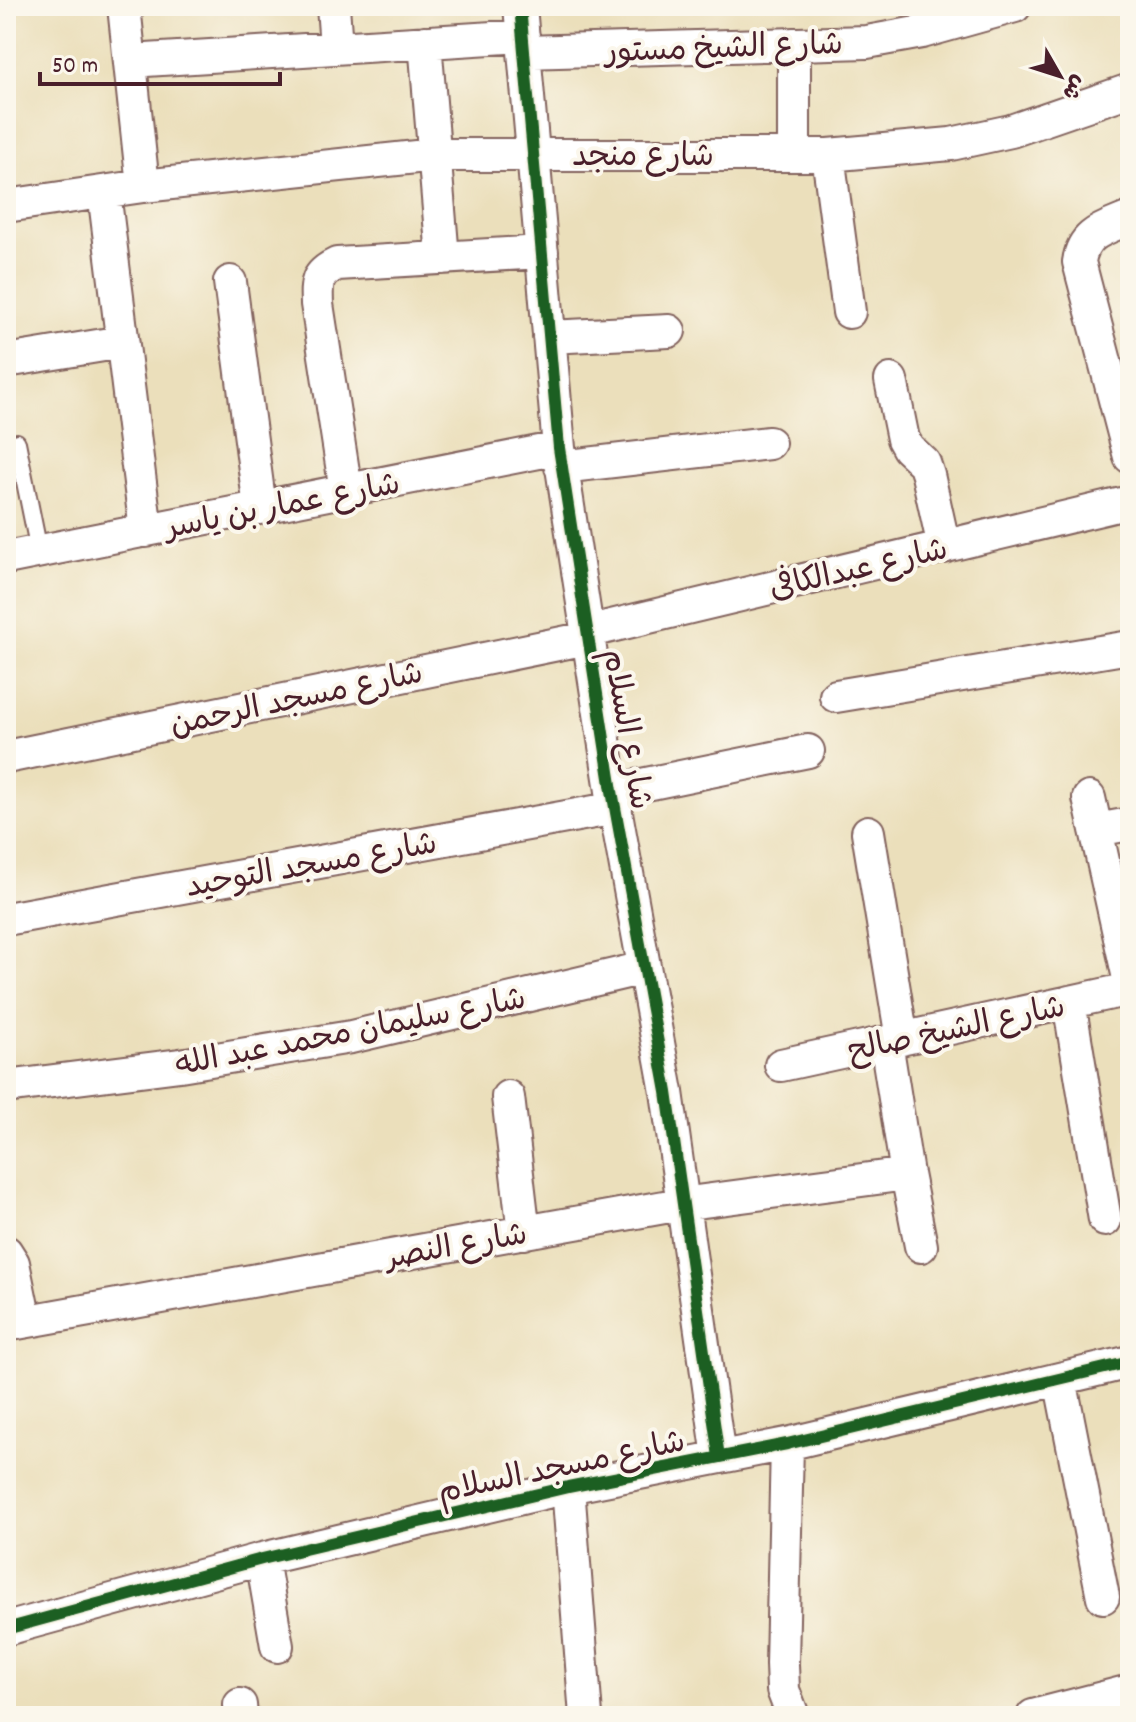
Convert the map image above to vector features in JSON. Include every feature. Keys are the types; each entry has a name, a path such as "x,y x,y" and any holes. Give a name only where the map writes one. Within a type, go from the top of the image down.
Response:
{"street":[{"path":"124,6 143,186"},
{"path":"333,6 336,47"},
{"name":"شارع الشيخ مستور","path":"130,61 425,42 522,31 794,44 867,42 922,32 1015,6"},
{"name":"شارع السلام","path":"522,31 560,458 614,800 667,1092 719,1457"},
{"path":"425,42 443,258"},
{"path":"794,44 794,155"},
{"name":"شارع منجد","path":"6,206 143,186 435,155 828,155 951,144 1011,131 1130,90"},
{"path":"828,155 849,312"},
{"path":"104,192 146,531"},
{"path":"1130,218 1089,237 1080,249 1079,262 1130,457"},
{"path":"346,491 317,304 318,279 324,270 337,264 542,252"},
{"path":"230,282 260,508"},
{"path":"549,337 669,331"},
{"path":"6,361 122,342"},
{"path":"891,380 903,439 924,463 928,475 944,547"},
{"name":"شارع عمار بن ياسر","path":"6,558 346,491 560,458 769,443"},
{"name":"شارع عبدالكافى","path":"587,635 1130,502"},
{"name":"شارع مسجد الرحمن","path":"6,757 587,635"},
{"path":"836,696 1130,647"},
{"name":"شارع مسجد التوحيد","path":"6,919 614,800 808,751"},
{"path":"1089,798 1130,986"},
{"path":"1096,830 1130,824"},
{"path":"868,832 907,1174 921,1246"},
{"name":"شارع سليمان محمد عبد الله","path":"6,1087 209,1061 351,1037 644,968"},
{"name":"شارع الشيخ صالح","path":"781,1065 1130,986"},
{"path":"1069,1002 1105,1220"},
{"path":"508,1097 524,1233"},
{"name":"شارع النصر","path":"16,1323 681,1204 907,1174"},
{"path":"6,1252 13,1263 16,1323"},
{"name":"شارع مسجد السلام","path":"6,1629 262,1559 568,1487 787,1444 1130,1362"},
{"path":"1060,1379 1103,1597"},
{"path":"787,1444 782,1664 783,1690 793,1716"},
{"path":"568,1487 586,1716"},
{"path":"262,1559 277,1646"},
{"path":"1033,1716 1130,1691"}],"lane":[{"path":"17,442 39,551"}],"cycle path":[{"path":"520,6 559,448 612,791 667,1092 719,1457"},
{"path":"6,1629 262,1559 568,1487 787,1444 1130,1362"}]}
